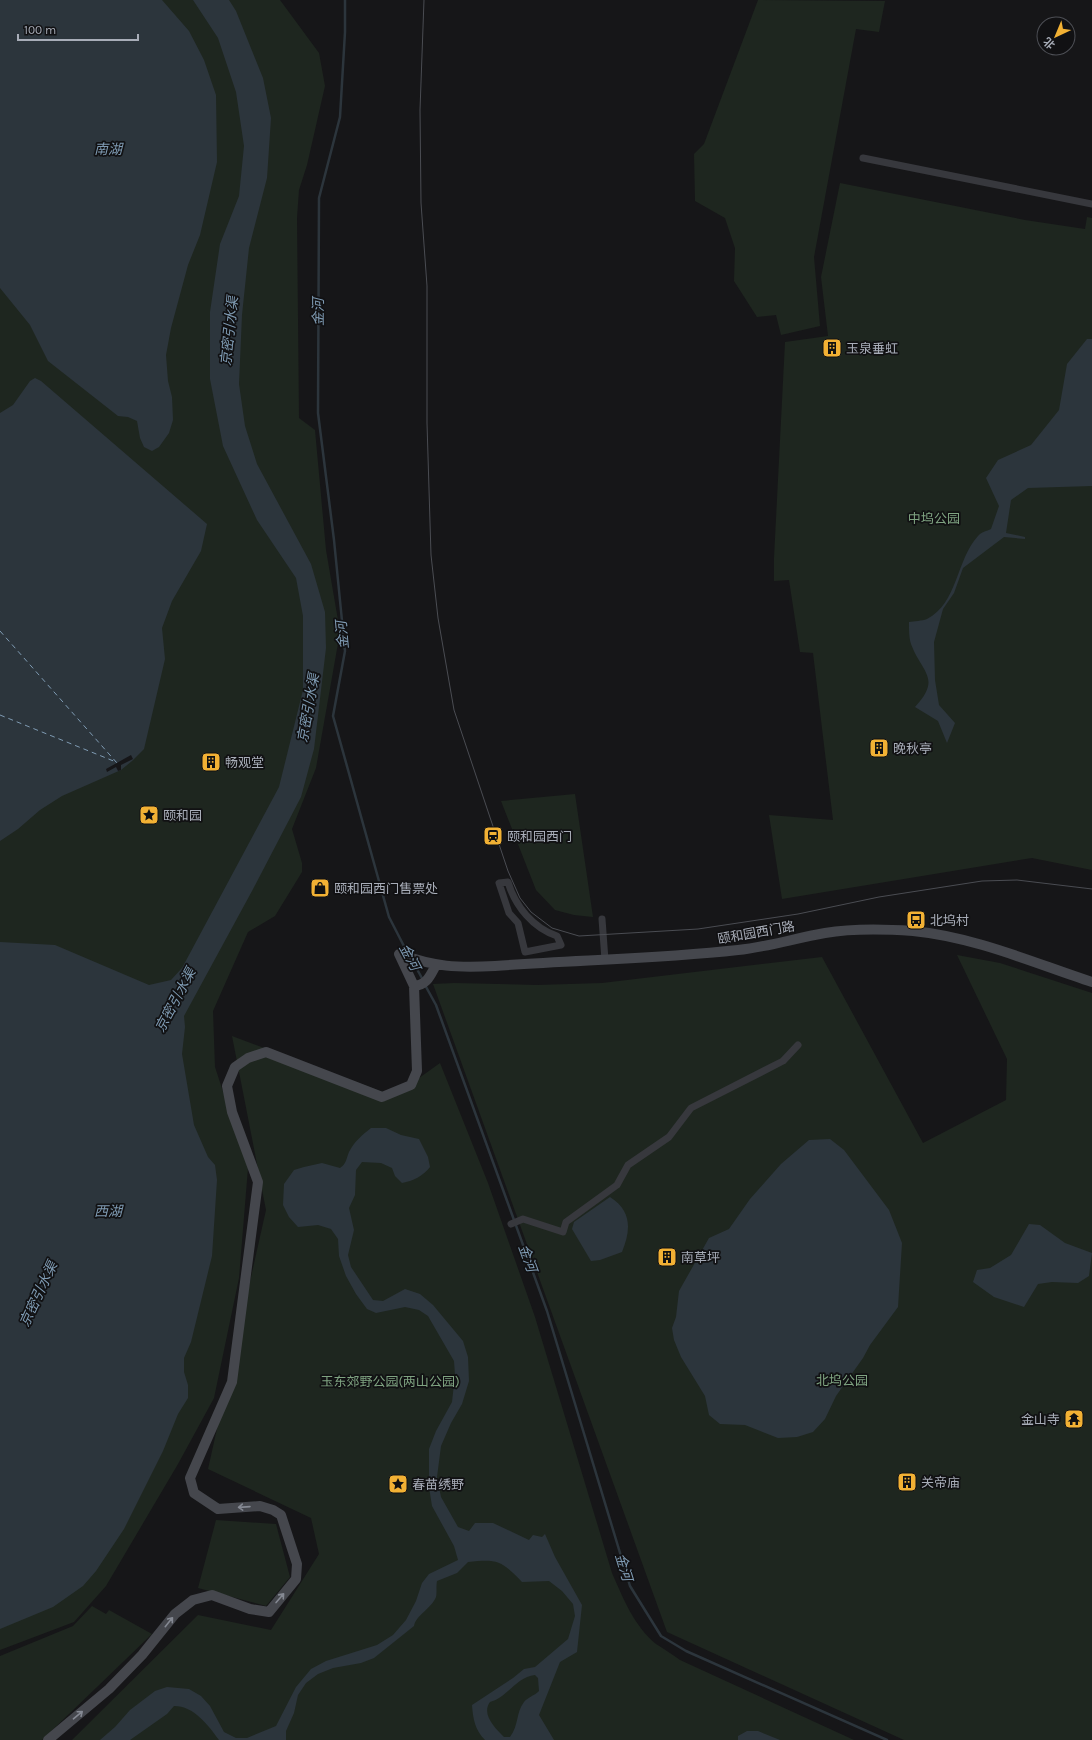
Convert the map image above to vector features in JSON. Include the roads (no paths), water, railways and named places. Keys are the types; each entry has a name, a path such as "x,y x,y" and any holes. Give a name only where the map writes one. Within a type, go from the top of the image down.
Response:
{"street":[{"path":"863,158 1092,204"},
{"path":"508,882 513,896 526,915 545,931 557,936 561,945 525,952 518,923 509,914 499,883 508,882"},
{"path":"602,919 605,960"},
{"name":"颐和园西门路","path":"420,984 399,954 436,965 470,968 693,955 741,950 826,933 884,929 914,931 957,939 995,949 1092,982"},
{"path":"48,1740 109,1689 142,1656 175,1614 193,1600 212,1595 250,1609 269,1612 296,1579 297,1564 281,1515 273,1510 260,1506 218,1509 194,1494 190,1478 232,1382 258,1182 232,1112 227,1086 235,1067 248,1058 266,1052 382,1096 411,1085 417,1071 420,984 436,965"},
{"path":"514,1223 524,1219 563,1232 566,1222 618,1185 628,1165 669,1137 691,1108 783,1061 798,1044"}],"water":[{"name":"南湖","path":"0,0 162,0 189,31 204,60 216,95 217,162 200,235 188,265 171,328 166,355 168,381 172,397 173,420 169,433 159,447 152,451 144,447 140,438 137,421 128,417 118,416 48,361 30,325 0,288"},
{"name":"西湖","path":"193,0 229,0 236,11 263,78 271,118 267,178 249,248 242,315 239,384 245,426 257,464 311,564 325,612 326,648 314,749 301,797 184,1016 185,1027 182,1054 194,1125 208,1157 215,1165 217,1180 212,1256 191,1342 184,1358 184,1372 188,1385 188,1398 178,1414 163,1451 124,1529 96,1571 83,1586 53,1607 0,1629 0,942 55,945 149,985 171,980 182,968 279,787 303,690 303,616 296,578 257,520 223,446 210,379 210,312 220,244 239,196 244,146 236,92 218,38"},
{"path":"1087,339 1092,339 1092,486 1028,488 1011,500 1006,533 1025,537 1025,539 1004,537 963,568 954,593 943,609 934,642 935,680 939,705 955,723 947,743 938,721 915,707 923,697 927,689 928,682 924,669 911,644 909,636 909,622 927,619 937,612 945,603 971,546 979,535 991,529 999,506 986,478 998,460 1031,445 1059,410 1067,364"},
{"path":"35,378 41,381 207,524 201,551 172,601 162,628 165,659 144,749 121,770 62,796 40,810 18,829 0,841 0,413 13,405 30,381"},
{"path":"371,1128 386,1128 401,1135 419,1139 428,1157 430,1167 418,1178 402,1183 395,1176 392,1168 381,1163 362,1162 356,1170 355,1195 349,1208 354,1230 348,1255 351,1267 373,1300 383,1301 405,1289 420,1294 433,1305 463,1341 468,1357 469,1381 462,1404 451,1423 441,1446 437,1477 441,1497 458,1527 469,1531 475,1523 493,1523 529,1540 533,1535 542,1537 545,1534 555,1557 582,1605 577,1652 560,1662 539,1715 554,1740 485,1740 475,1724 472,1705 524,1669 535,1667 568,1639 575,1616 573,1604 562,1591 549,1581 522,1582 503,1565 492,1561 486,1561 468,1562 457,1573 437,1581 436,1597 434,1601 415,1622 414,1626 374,1658 361,1663 333,1668 318,1674 306,1683 298,1695 294,1713 286,1731 286,1740 219,1740 200,1717 188,1709 174,1706 167,1714 130,1740 100,1740 115,1727 130,1710 155,1691 167,1687 189,1689 201,1696 210,1706 224,1732 236,1738 247,1738 276,1726 296,1687 311,1669 326,1661 377,1645 393,1635 406,1620 416,1601 422,1583 429,1574 458,1560 454,1546 432,1506 429,1487 429,1449 436,1431 452,1402 455,1375 454,1361 428,1316 419,1310 405,1307 376,1313 367,1309 356,1294 346,1276 339,1256 338,1239 331,1229 318,1225 298,1227 289,1217 283,1205 284,1184 294,1170 322,1163 340,1168 345,1163 353,1145","holes":["535,1675 538,1678 539,1691 524,1702 521,1706 513,1732 510,1737 504,1737 490,1721 487,1711 490,1702 502,1696 522,1680"]},
{"path":"830,1139 844,1150 889,1210 902,1243 898,1307 870,1345 863,1358 836,1396 825,1419 813,1432 797,1437 778,1438 745,1425 720,1424 709,1415 705,1396 681,1357 674,1340 672,1328 676,1317 679,1291 709,1238 729,1229 750,1199 781,1164 809,1140"},
{"path":"610,1197 617,1202 626,1215 628,1229 625,1244 622,1252 600,1260 591,1261 572,1229 574,1222"},
{"path":"1029,1224 1040,1225 1065,1243 1092,1253 1089,1276 1078,1283 1052,1282 1038,1284 1024,1307 994,1297 973,1282 977,1270 990,1268 1011,1255"},
{"path":"747,1731 758,1731 780,1740 738,1740 738,1736"}],"waterway":[{"name":"金河","path":"345,0 345,32 340,117 319,198 318,413 334,540 345,651 333,716 389,917 408,954"},
{"name":"金河","path":"413,962 423,980"},
{"name":"金河","path":"425,985 436,1005 547,1311 630,1586 661,1636 686,1651 887,1740"}],"tram line":[{"path":"424,0 420,110 421,203 427,286 427,423 431,555 438,618 454,710 508,871 520,898 531,912 552,928 579,936 698,929 798,914 879,897 982,881 1017,880 1092,889"}],"place":[{"name":"玉泉垂虹","path":"832,348"},
{"name":"晚秋亭","path":"879,748"},
{"name":"畅观堂","path":"211,762"},
{"name":"颐和园","path":"149,815"},
{"name":"颐和园西门","path":"493,836"},
{"name":"颐和园西门售票处","path":"320,888"},
{"name":"北坞村","path":"916,920"},
{"name":"南草坪","path":"667,1257"},
{"name":"金山寺","path":"1074,1419"},
{"name":"关帝庙","path":"907,1482"},
{"name":"春苗绣野","path":"398,1484"}],"water label":[{"name":"京密引水渠","path":"229,331"},
{"name":"京密引水渠","path":"308,708"},
{"name":"京密引水渠","path":"175,1000"},
{"name":"京密引水渠","path":"38,1294"}],"park label":[{"name":"中坞公园","path":"934,518"},
{"name":"北坞公园","path":"842,1380"},
{"name":"玉东郊野公园(两山公园)","path":"390,1381"}]}
